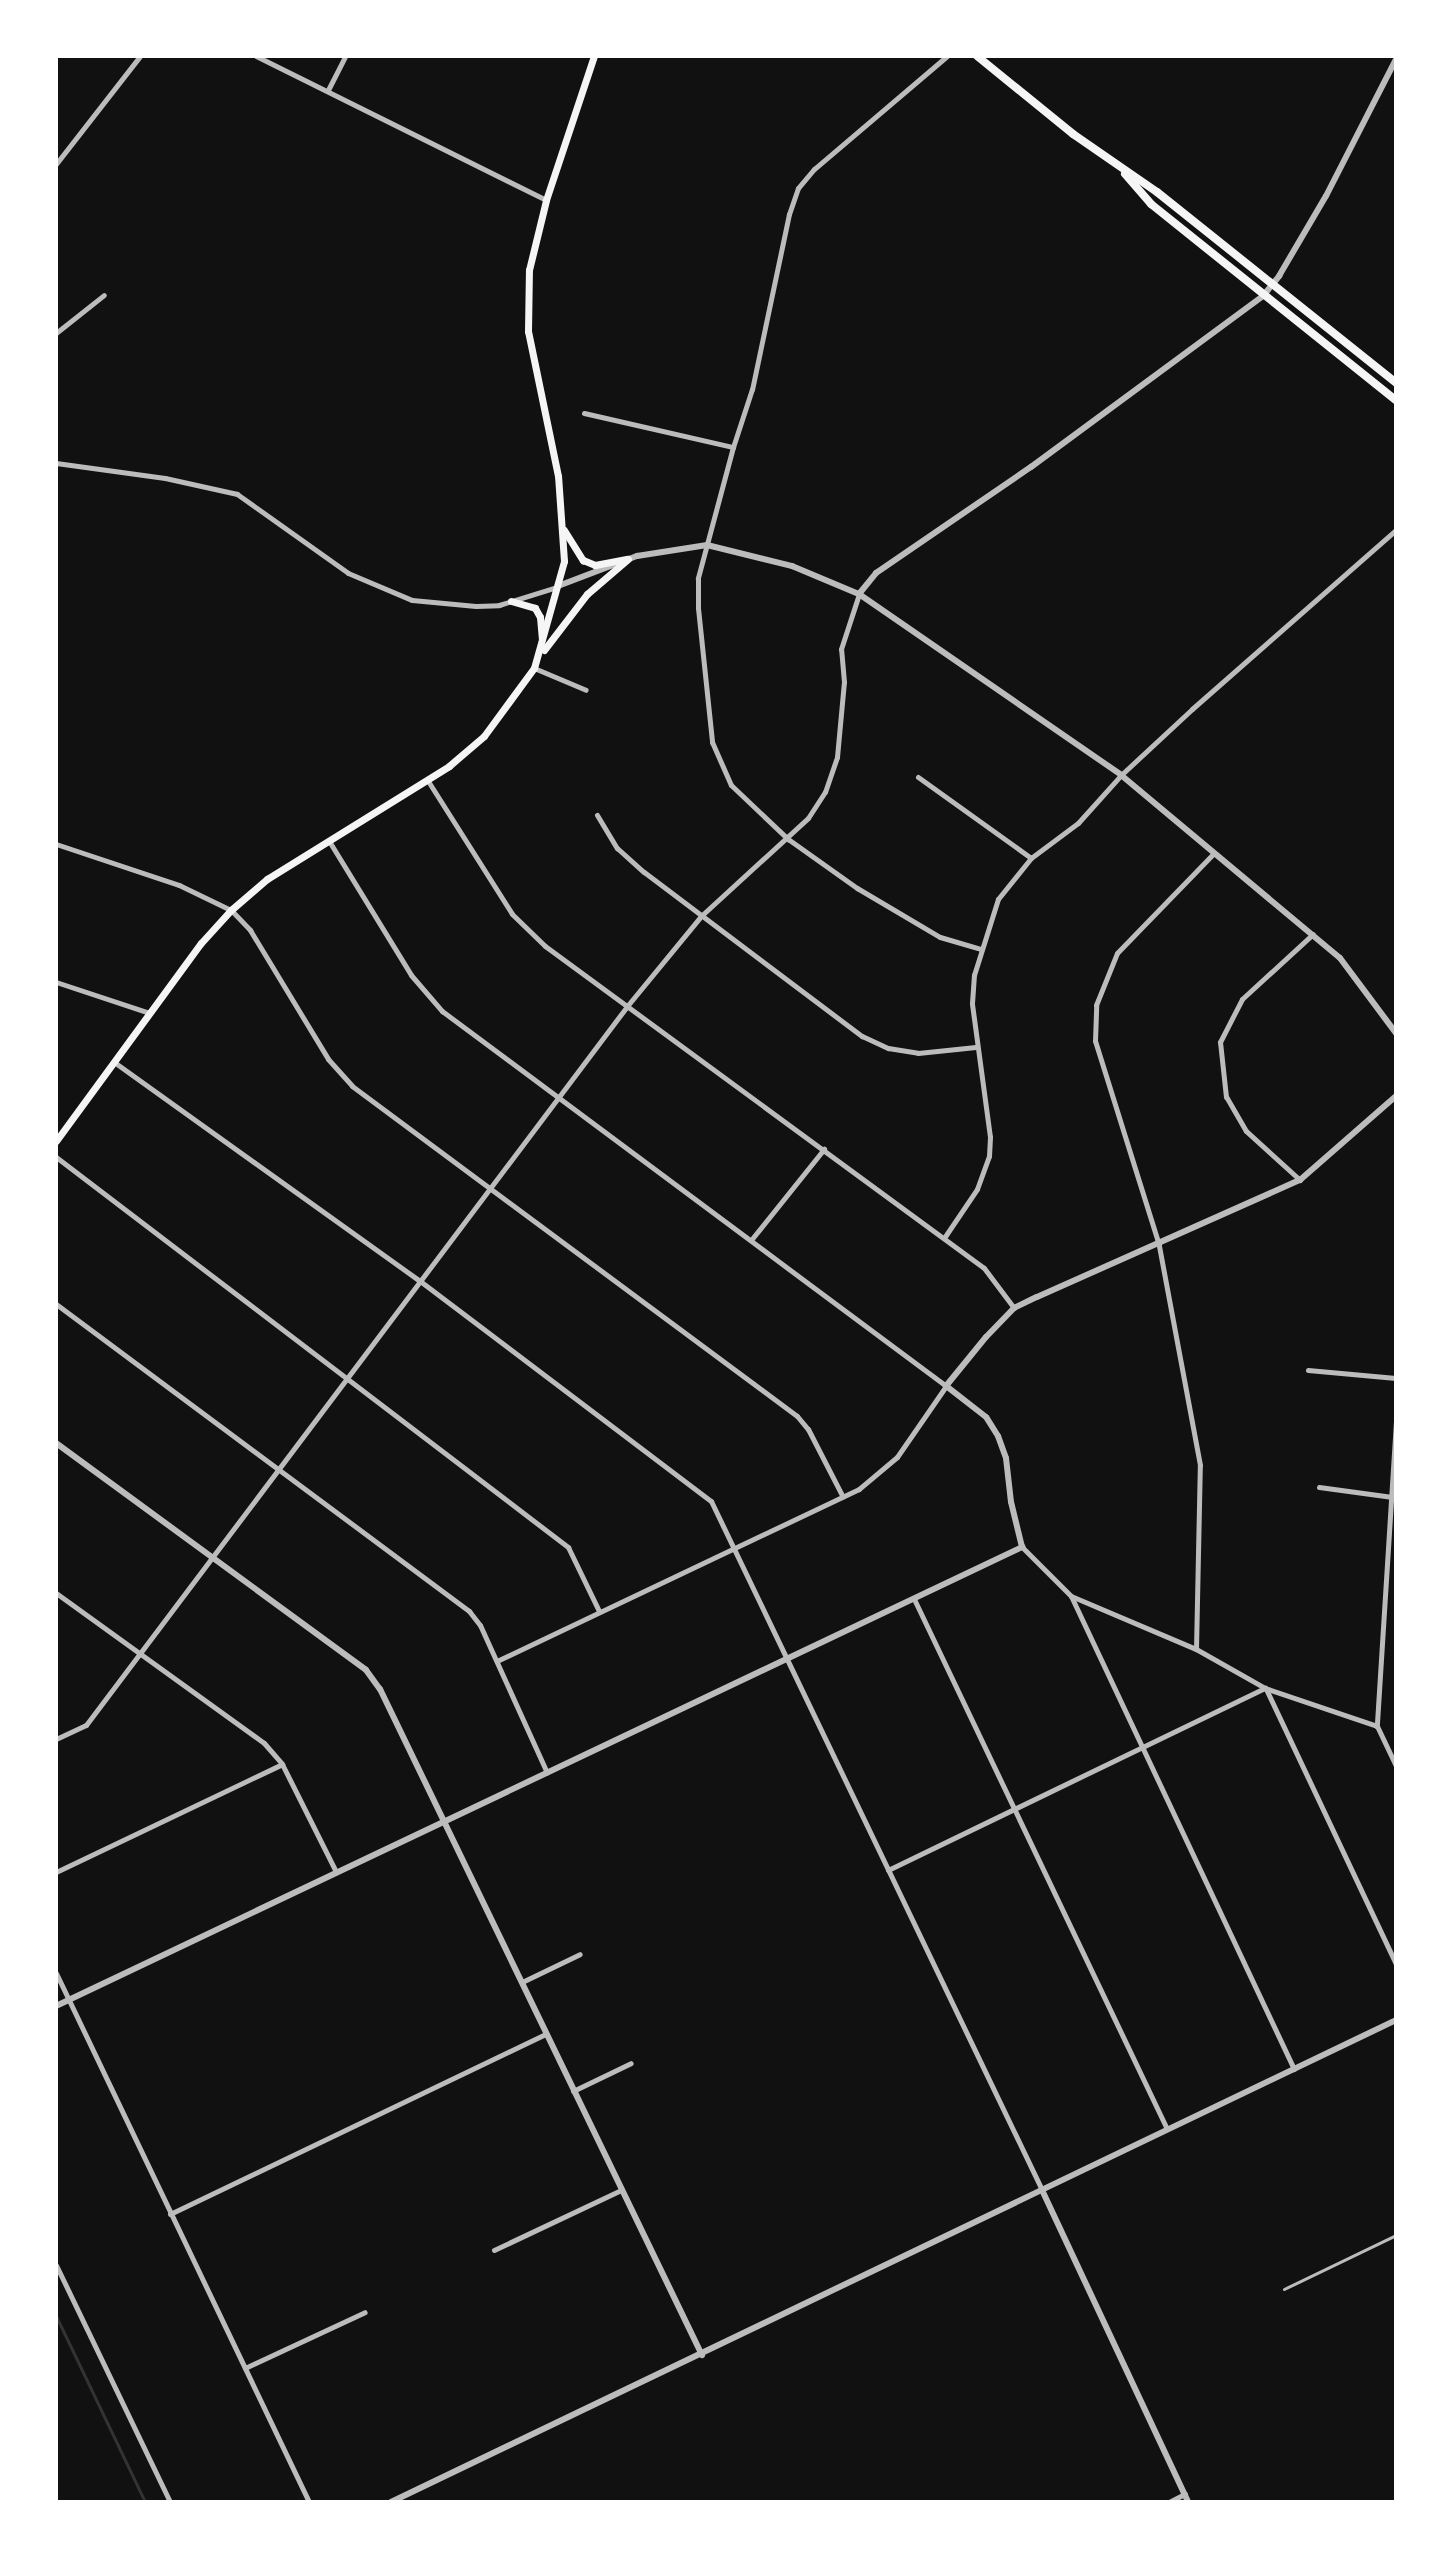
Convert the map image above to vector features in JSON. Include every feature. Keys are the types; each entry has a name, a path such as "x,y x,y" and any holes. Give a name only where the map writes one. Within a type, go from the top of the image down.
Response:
{"main road":[{"path":"56,1141 201,943 231,910 267,879 328,839 428,781 484,736 534,668 543,647 564,561 558,476 528,331 529,270 546,200 594,56"},
{"path":"977,56 1157,192 1272,287 1396,383"},
{"path":"1117,164 1151,204 1396,400"},
{"path":"1370,380 1379,370"},
{"path":"562,526 583,560 595,565 628,559"},
{"path":"538,658 587,594 628,559"},
{"path":"511,601 526,603 538,611 543,647"}],"street":[{"path":"56,164 140,56"},
{"path":"256,56 546,200"},
{"path":"328,90 345,56"},
{"path":"947,56 814,169 798,188 789,214 752,389 698,578 698,608 712,742 731,785 788,839 857,888 940,937 981,949"},
{"path":"56,1739 86,1725 628,1005 701,916 788,839 825,792 837,757 844,682 841,649 859,594 876,573 1031,467 1263,296 1272,287 1326,196 1396,59"},
{"path":"56,333 104,295"},
{"path":"584,413 733,447"},
{"path":"56,463 165,478 237,494 348,573 412,600 476,606 511,601 628,559 707,545 792,566 859,594 1121,775 1340,958 1396,1033"},
{"path":"944,1238 977,1189 989,1156 990,1137 972,1003 981,949 998,899 1031,858 1078,823 1121,775 1396,530"},
{"path":"534,668 586,690"},
{"path":"918,777 1031,858"},
{"path":"428,781 512,914 545,946 984,1268 1014,1308"},
{"path":"597,815 617,848 701,916 862,1036 888,1048 918,1053 976,1047"},
{"path":"328,839 423,994 556,1097 986,1417 998,1436 1006,1458 1011,1502 1022,1547 1071,1596 1294,2069"},
{"path":"56,844 179,885 231,910 250,930 328,1059 352,1086 797,1416 808,1429 843,1497"},
{"path":"1196,1649 1200,1465 1159,1245 1095,1041 1096,1005 1117,953 1214,853"},
{"path":"1300,1180 1246,1131 1226,1097 1220,1042 1242,999 1313,934"},
{"path":"56,982 150,1013"},
{"path":"114,1062 420,1281 711,1501 1042,2190 1188,2502"},
{"path":"497,1661 843,1497 878,1476 897,1457 946,1386 1014,1308 1300,1180 1396,1096"},
{"path":"751,1240 824,1149"},
{"path":"56,1157 568,1547 599,1611"},
{"path":"56,1304 469,1611 497,1661 547,1773"},
{"path":"1308,1370 1396,1378"},
{"path":"1396,1421 1377,1726 1396,1766"},
{"path":"56,1443 366,1670 380,1689 702,2355"},
{"path":"1319,1487 1392,1497"},
{"path":"56,2006 1022,1547"},
{"path":"56,1593 264,1743 282,1764 336,1872"},
{"path":"1071,1596 1196,1649 1265,1688 1377,1726"},
{"path":"914,1599 1167,2129"},
{"path":"888,1870 1265,1688"},
{"path":"1265,1688 1396,1964"},
{"path":"56,1872 282,1764"},
{"path":"522,1982 580,1954"},
{"path":"56,1973 309,2502"},
{"path":"391,2502 1396,2020"},
{"path":"170,2214 546,2034"},
{"path":"573,2091 631,2063"},
{"path":"494,2250 621,2190"},
{"path":"56,2265 170,2502"},
{"path":"245,2368 365,2312"},
{"path":"1169,2502 1185,2494"}],"lane":[{"path":"1284,2289 1396,2235"}],"waterway":[{"path":"56,2316 145,2502"}]}
